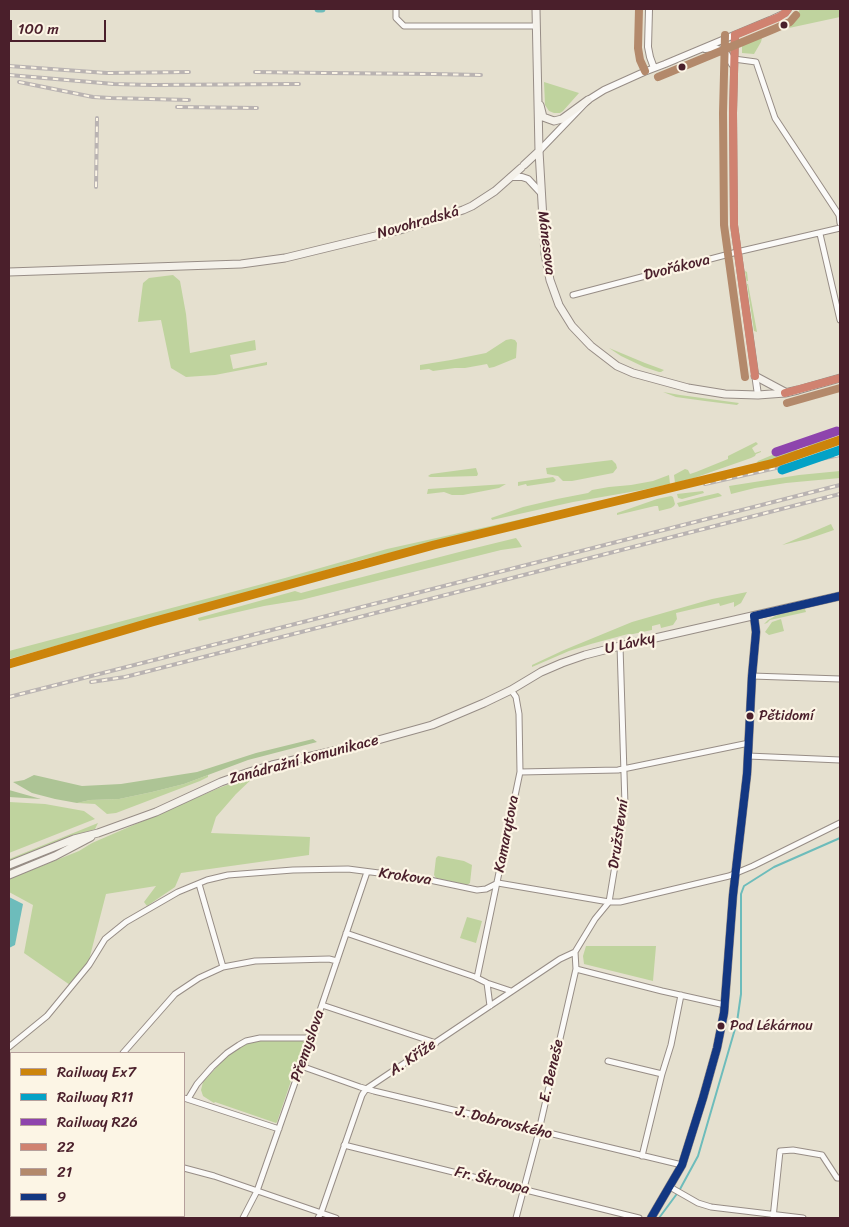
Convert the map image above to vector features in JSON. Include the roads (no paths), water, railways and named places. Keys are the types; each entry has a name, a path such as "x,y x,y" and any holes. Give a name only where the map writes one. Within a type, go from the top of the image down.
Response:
{"main road":[{"name":"Mánesova","path":"536,9 539,151 545,254 550,280 559,305 572,326 591,346 617,366 633,373 688,388 725,394 758,395 785,393 840,378"},
{"path":"537,95 543,117 554,121 562,119 588,100"},
{"name":"Novohradská","path":"9,272 241,264 285,258 400,230 460,211 479,202 495,191 539,151"},
{"path":"755,376 785,393"},
{"name":"U Lávky","path":"511,690 541,672 562,663 620,646 840,596"},
{"path":"650,1218 672,1189 682,1165 703,1100 725,1005 730,924 743,817 749,743 756,632 754,616"},
{"name":"Zanádražní komunikace","path":"9,865 74,839 98,833 156,812 213,785 249,772 432,725 511,690"},
{"name":"Zanádražní komunikace","path":"9,875 55,856 98,833"}],"street":[{"path":"396,9 396,18 404,26 536,26"},
{"path":"649,9 648,47 654,68"},
{"name":"Novohradská","path":"539,151 588,100 604,90 770,20 786,10"},
{"path":"735,34 734,225 758,395"},
{"path":"692,52 715,48 721,50 729,58 734,72"},
{"path":"734,59 756,62 775,118 839,215 840,223"},
{"path":"512,177 522,176 528,179 541,193"},
{"name":"Dvořákova","path":"573,295 737,252 840,228"},
{"path":"820,234 840,320"},
{"name":"Družstevní","path":"575,952 591,924 609,902 625,805 620,646"},
{"path":"752,676 840,679"},
{"name":"Kamarytova","path":"477,978 520,772 518,702 511,690"},
{"path":"520,772 624,769 749,743"},
{"path":"748,756 840,760"},
{"name":"Krokova","path":"9,1048 47,1016 89,965 105,939 126,922 178,892 207,880 228,875 293,870 348,869 426,879 477,890 486,889 498,883 609,902 626,901 729,876 840,824"},
{"name":"Přemyslova","path":"243,1218 257,1191 367,872"},
{"path":"199,884 223,967"},
{"path":"346,933 511,991"},
{"name":"E. Beneše","path":"516,1218 539,1131 576,970 575,952"},
{"name":"A. Kříže","path":"366,1089 511,991 575,952"},
{"path":"124,1052 175,994 199,978 223,967 255,961 329,959 337,961"},
{"path":"576,970 725,1005"},
{"path":"487,983 490,1006"},
{"path":"642,1156 682,995"},
{"path":"322,1004 436,1043"},
{"path":"279,1129 186,1098 212,1067 239,1045 260,1038 311,1038"},
{"path":"608,1061 662,1074"},
{"name":"J. Dobrovského","path":"300,1066 366,1089 682,1165"},
{"path":"320,1216 362,1095 366,1089"},
{"name":"Fr. Škroupa","path":"344,1145 639,1218"},
{"path":"773,1216 780,1152 793,1150 822,1154 836,1178 840,1178"},
{"path":"185,1168 257,1191 320,1216 336,1218"},
{"path":"672,1189 698,1204 773,1216 803,1218"},
{"path":"60,1217 70,1218"}],"water":[{"path":"9,897 23,904 15,945 9,948"}],"waterway":[{"path":"659,1218 679,1191 698,1156 737,1022 741,994 741,894 744,886 774,867 840,838"}],"railway":[{"path":"9,66 107,73 189,72"},
{"path":"255,72 481,75"},
{"path":"9,75 114,84 299,84"},
{"path":"19,82 93,97 189,100"},
{"path":"177,107 257,108"},
{"path":"96,187 97,118"},
{"path":"705,484 840,455"},
{"path":"9,697 840,485"},
{"path":"91,682 145,672 840,494"}],"rail line":[{"name":"R26","path":"776,452 837,431"},
{"name":"Ex7","path":"9,664 152,622 434,545 774,463 840,440"},
{"name":"R11","path":"782,470 840,450"}],"place":[{"name":"Pětidomí","path":"750,716"},
{"name":"Pod Lékárnou","path":"721,1026"}]}
